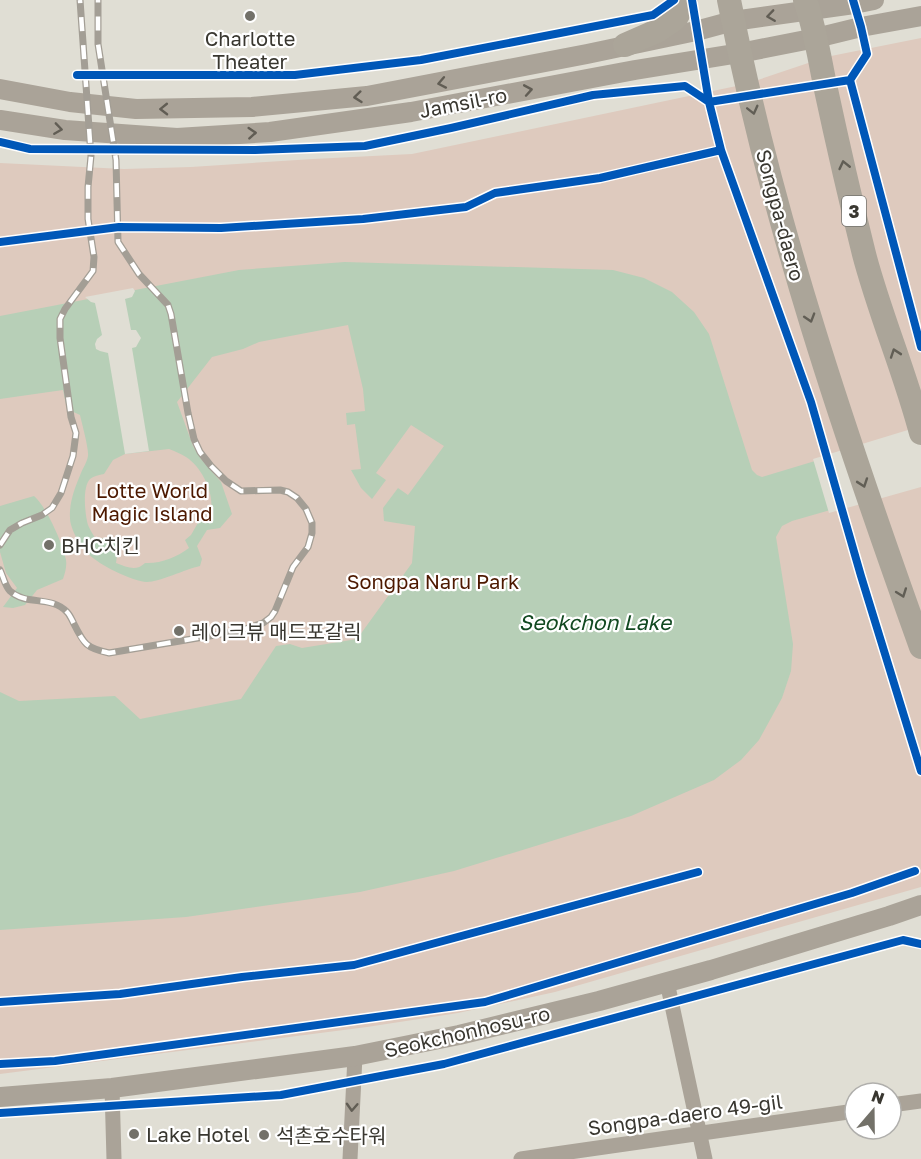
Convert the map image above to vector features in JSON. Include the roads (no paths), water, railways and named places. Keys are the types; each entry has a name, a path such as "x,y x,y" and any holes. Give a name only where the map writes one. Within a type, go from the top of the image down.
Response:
{"main road":[{"path":"625,45 657,31 676,18 686,0"},
{"name":"3","path":"807,5 865,255 921,433"},
{"name":"Songpa-daero","path":"731,10 749,95 781,221 844,428 921,647"}],"street":[{"name":"Jamsil-ro","path":"0,89 70,102 136,110 252,107 367,96 427,86 696,31 731,10 874,0"},
{"name":"Jamsil-ro","path":"0,120 65,130 177,138 270,132 411,112 635,70 740,53 921,16"},
{"name":"Seokchonhosu-ro","path":"0,1097 112,1088 355,1056 459,1035 667,982 921,905"},
{"path":"667,982 705,1159"},
{"path":"350,1159 355,1056"},
{"path":"112,1088 114,1159"},
{"path":"903,1103 921,1101"},
{"name":"Songpa-daero 49-gil","path":"522,1159 843,1113"}],"water":[{"name":"Seokchon Lake","path":"345,262 613,270 644,278 672,292 694,312 709,334 752,470 757,475 762,477 921,429 921,484 792,521 782,526 776,537 793,644 791,671 782,698 759,740 741,760 714,780 631,816 454,871 360,892 186,917 0,930 0,692 19,701 115,696 140,719 241,699 276,646 290,644 302,648 357,639 412,563 415,526 384,521 383,508 398,488 408,495 444,446 411,425 376,473 386,480 372,499 361,488 351,470 361,469 355,424 347,425 346,413 365,411 363,389 348,325 259,342 243,349 212,357 177,402 193,446 221,482 232,514 220,528 207,530 197,546 202,559 200,566 158,580 140,581 124,576 100,563 88,554 79,542 70,522 70,512 71,501 88,456 80,415 67,409 63,390 0,399 0,316 239,270","holes":["169,449 192,462 203,475 210,491 210,515 199,521 191,535 185,540 189,548 179,554 135,568 116,563 122,546 116,539 95,538 88,525 85,501 87,483 90,479 104,474 113,460 125,454"]},
{"path":"34,496 49,516 64,553 66,567 63,579 37,590 25,605 13,608 3,607 17,588 6,573 0,552 0,506"}],"railway":[{"path":"0,545 10,530 52,508 61,493 73,456 76,433 71,417 60,338 60,319 93,271 94,257 88,219 91,156 80,0"},
{"path":"0,570 5,584 16,596 61,607 67,612 80,636 90,647 109,653 239,631 263,623 275,611 293,567 308,547 312,533 312,523 306,509 297,498 280,490 241,491 226,481 211,466 200,452 194,439 168,305 139,274 118,242 116,160 98,44 98,0"}],"place":[{"name":"Charlotte Theater","path":"250,16"},
{"name":"BHC치킨","path":"49,545"},
{"name":"레이크뷰 매드포갈릭","path":"179,631"},
{"name":"Lake Hotel","path":"134,1134"},
{"name":"석촌호수타워","path":"264,1135"}],"park label":[{"name":"Lotte World Magic Island","path":"152,502"},
{"name":"Songpa Naru Park","path":"433,581"}]}
